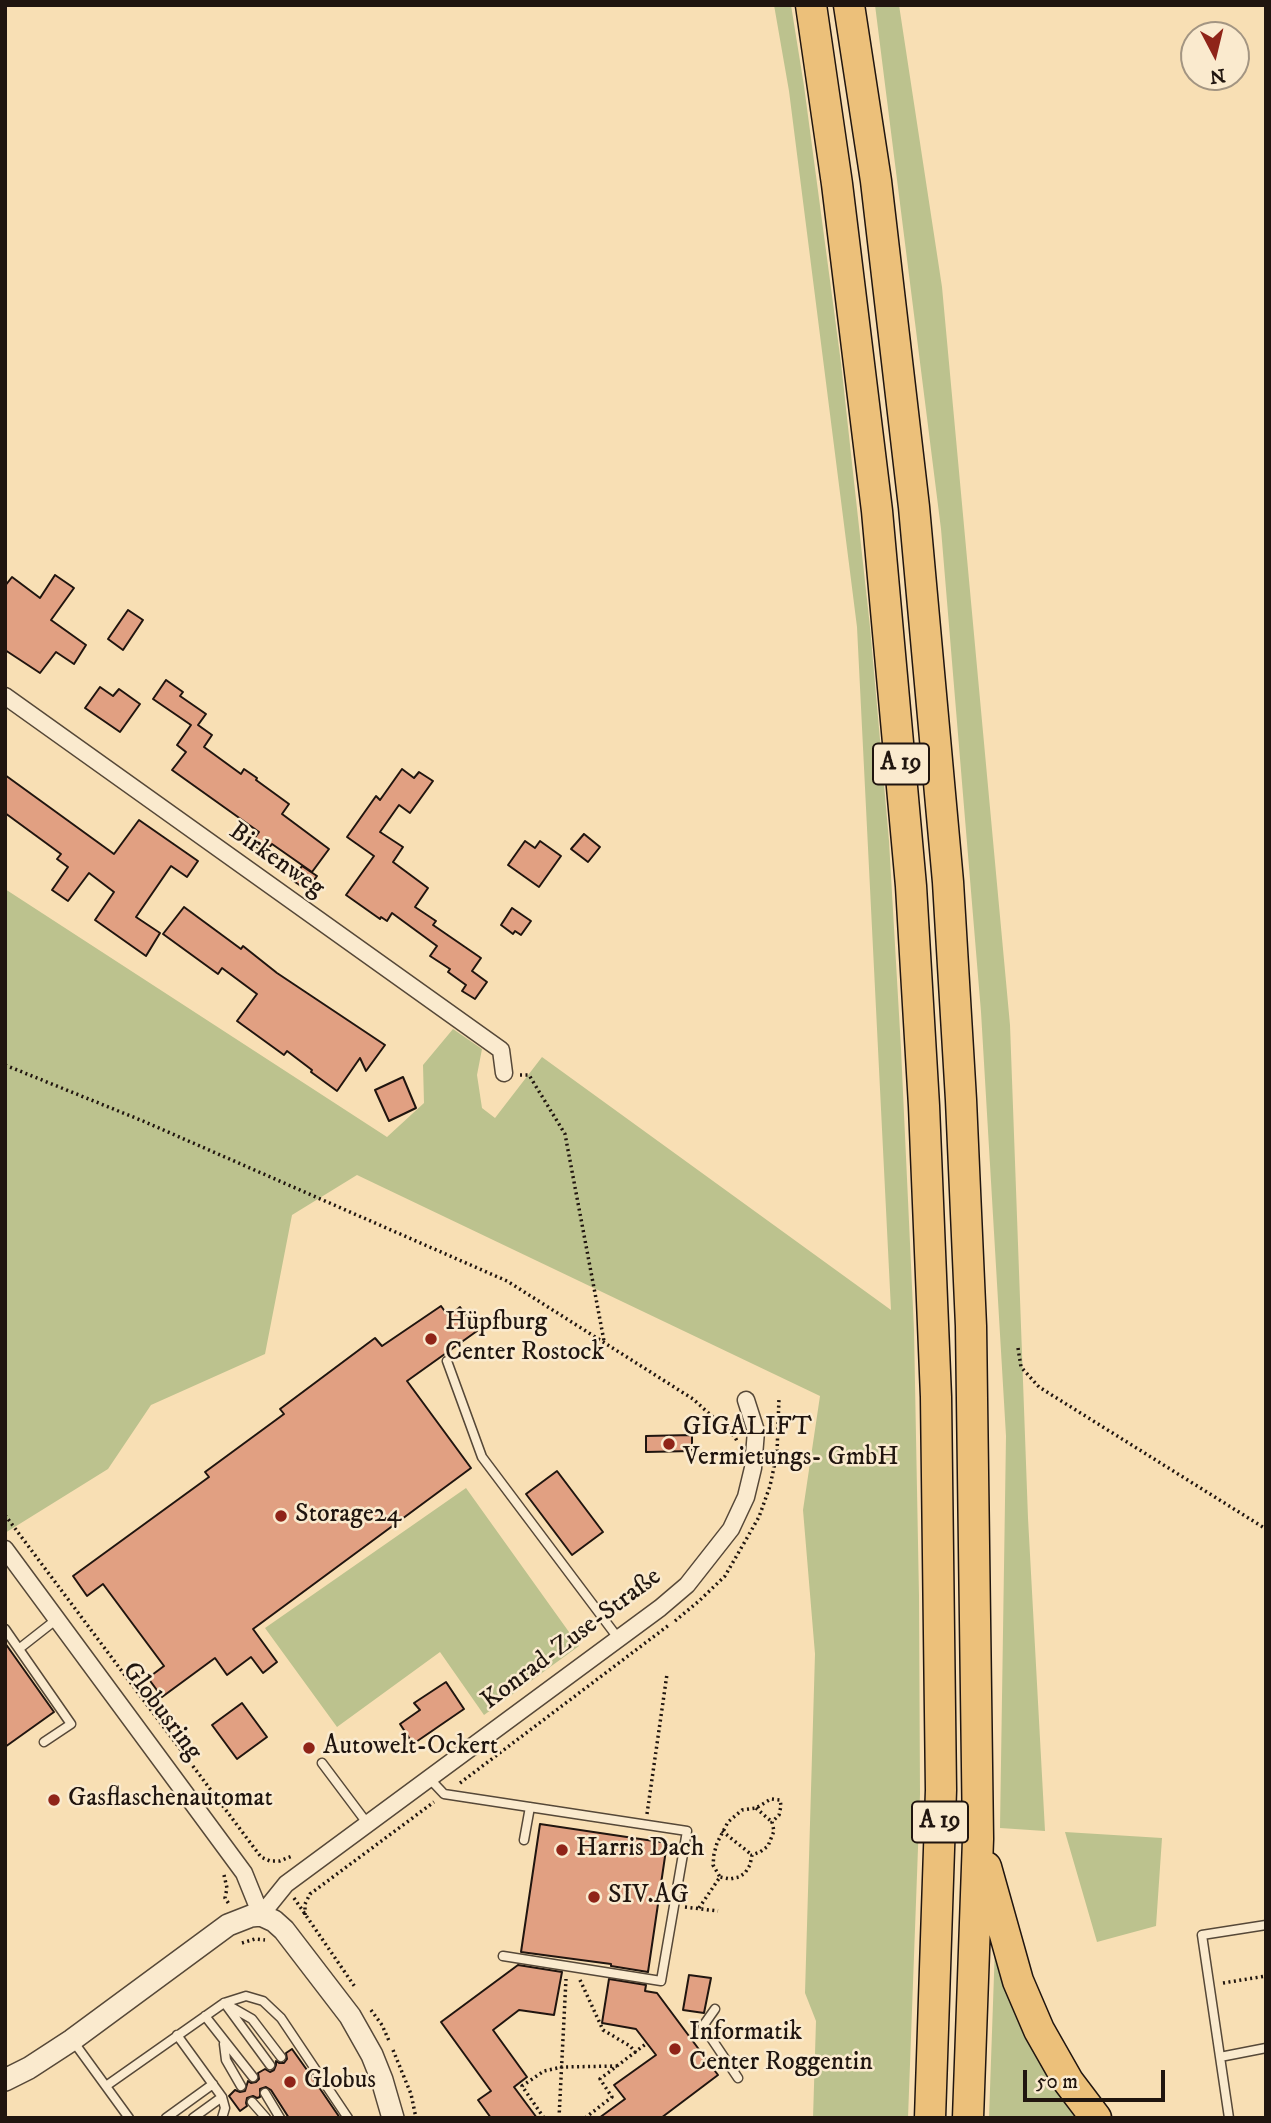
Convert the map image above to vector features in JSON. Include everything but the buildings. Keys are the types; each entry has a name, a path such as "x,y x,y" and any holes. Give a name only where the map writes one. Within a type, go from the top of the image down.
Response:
{"highway":[{"name":"A 19","path":"811,5 837,184 877,511 911,886 924,1106 936,1397 942,1790 930,2118"},
{"name":"A 19","path":"849,5 876,181 914,507 948,882 961,1100 971,1325 978,1839 968,2118"},
{"path":"978,1839 1018,1981 1039,2030 1068,2081 1096,2118"}],"street":[{"name":"Birkenweg","path":"5,696 501,1050 504,1073"},
{"name":"Konrad-Zuse-Straße","path":"273,1922 286,1884 687,1585 731,1529 746,1497 753,1468 756,1431 746,1400"},
{"name":"Globusring","path":"5,1549 244,1873 273,1922"},
{"path":"5,2080 72,2040 229,1925 251,1916 273,1922 350,2016 362,2035 382,2080 393,2118"}],"lane":[{"path":"447,1361 482,1457 618,1638"},
{"path":"20,1648 57,1619"},
{"path":"5,1629 71,1724 44,1742"},
{"path":"322,1763 367,1823"},
{"path":"428,1777 444,1794 687,1831 662,1981 503,1956"},
{"path":"524,1840 530,1807"},
{"path":"1229,2118 1202,1935 1266,1925"},
{"path":"106,2086 224,2003 246,1996 264,2001 281,2018 348,2118"},
{"path":"224,2003 252,2019 281,2057"},
{"path":"224,2003 270,2065"},
{"path":"715,2009 704,2026 738,2078"},
{"path":"205,2016 253,2077"},
{"path":"177,2035 222,2097 225,2108 222,2118"},
{"path":"72,2040 129,2118"},
{"path":"223,2042 226,2060 241,2086"},
{"path":"1220,2057 1266,2048"},
{"path":"166,2118 213,2084"},
{"path":"265,2093 280,2118"},
{"path":"193,2118 222,2097"},
{"path":"253,2102 266,2118"}],"path":[{"path":"5,1066 156,1127 507,1281 693,1399 735,1437 740,1447"},
{"path":"504,1073 529,1075 565,1134 604,1341"},
{"path":"1018,1348 1021,1367 1039,1387 1266,1529"},
{"path":"5,1515 261,1857 280,1861 302,1849"},
{"path":"645,1825 667,1674"},
{"path":"752,1855 750,1865 739,1877 720,1877 713,1865 713,1854 722,1831 736,1814 756,1808 771,1799 780,1800 779,1815 772,1822"},
{"path":"752,1855 768,1846 774,1830 772,1822 756,1808"},
{"path":"722,1831 752,1855"},
{"path":"699,1909 720,1877"},
{"path":"673,1905 718,1911"},
{"path":"239,1944 255,1939 268,1940 273,1922"},
{"path":"567,1966 578,1976 603,2030 630,2046 636,2053"},
{"path":"559,2118 567,1966"},
{"path":"1209,1984 1266,1976"},
{"path":"585,2118 612,2097 600,2079 647,2043"},
{"path":"544,2118 522,2086 544,2071 562,2067 617,2066"}],"green space":[{"path":"774,5 791,5 804,86 841,363 870,627 889,841 914,1330 919,1596 920,1794 908,2118 813,2118 816,2021 805,1993 815,1654 803,1510 820,1396 357,1175 292,1215 265,1354 151,1405 108,1469 5,1533 5,889 387,1137 424,1103 423,1065 453,1029 482,1049 477,1075 482,1108 495,1118 542,1057 891,1310 857,627 789,91"},
{"path":"875,5 899,5 942,287 1010,1025 1028,1518 1045,1831 1000,1828 1006,1436 981,1012 941,529"},
{"path":"466,1488 579,1646 484,1715 440,1652 337,1727 265,1628"},
{"path":"1065,1832 1162,1838 1156,1926 1097,1942"},
{"path":"995,1946 1084,2118 989,2118"}],"place":[{"name":"Hüpfburg Center Rostock","path":"431,1339"},
{"name":"GIGALIFT Vermietungs- GmbH","path":"669,1444"},
{"name":"Storage24","path":"281,1516"},
{"name":"Autowelt-Ockert","path":"309,1748"},
{"name":"Gasflaschenautomat","path":"54,1800"},
{"name":"Harris Dach","path":"562,1850"},
{"name":"SIV.AG","path":"594,1897"},
{"name":"Informatik Center Roggentin","path":"675,2049"},
{"name":"Globus","path":"290,2082"}]}
